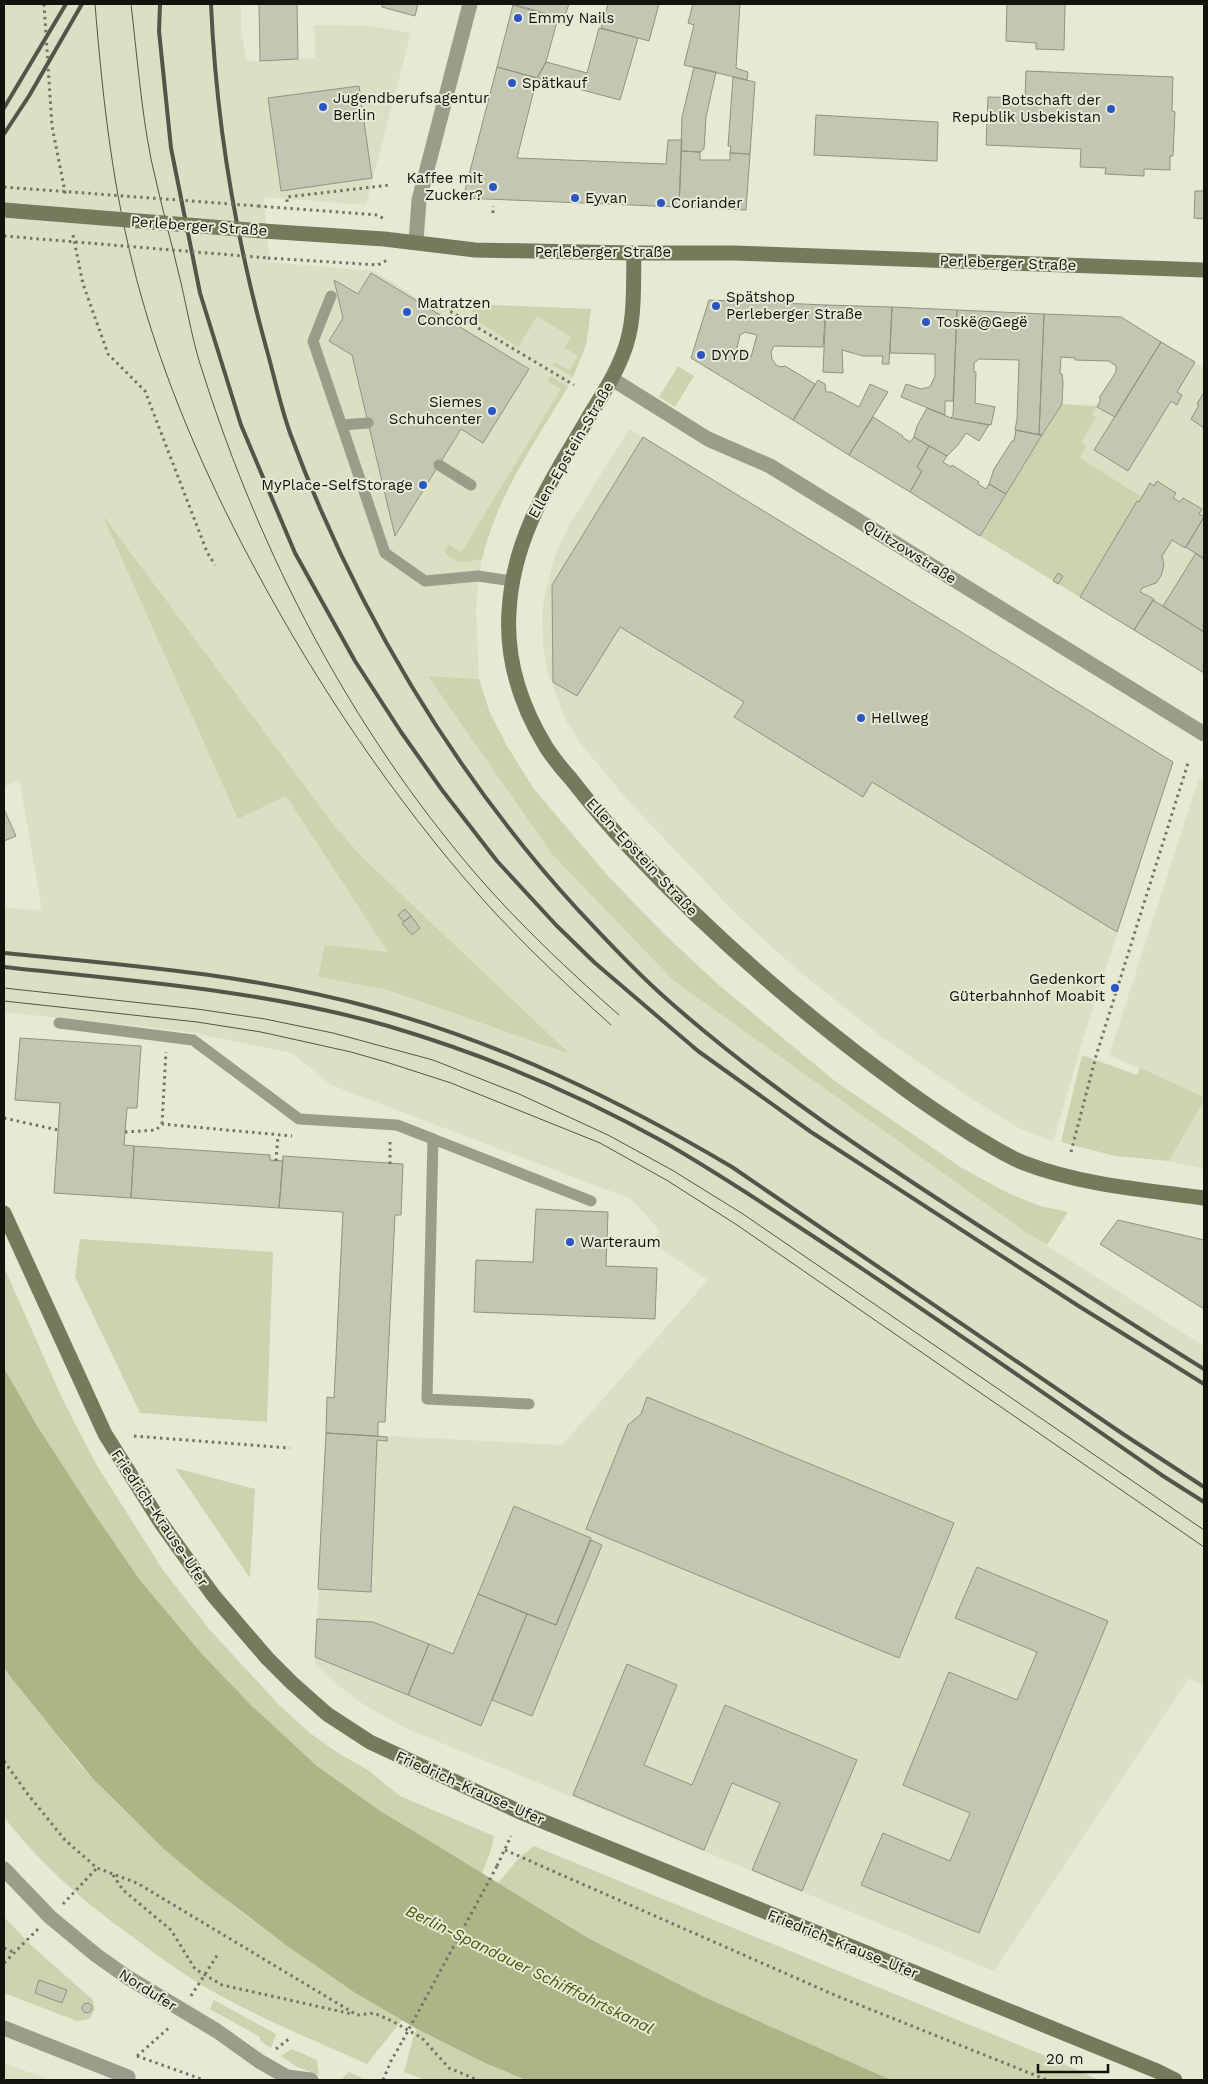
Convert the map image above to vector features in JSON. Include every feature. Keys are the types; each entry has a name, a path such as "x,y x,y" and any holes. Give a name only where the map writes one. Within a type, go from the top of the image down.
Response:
{"main road":[{"name":"Perleberger Straße","path":"4,210 416,242 460,249 634,253 719,252 1204,270"},
{"name":"Ellen-Epstein-Straße","path":"634,253 633,322 624,352 612,379 538,503 522,541 512,581 509,614 510,656 519,691 531,721 548,750 604,821 686,906 764,978 845,1045 926,1105 989,1145 1023,1163 1064,1176 1095,1182 1204,1198"},
{"name":"Friedrich-Krause-Ufer","path":"4,1213 105,1434 161,1523 219,1602 280,1671 327,1714 370,1742 520,1812 1157,2070 1175,2080"}],"street":[{"path":"416,242 419,200 470,4"},
{"name":"Quitzowstraße","path":"612,379 708,440 770,466 1204,734"},
{"name":"Nordufer","path":"4,1869 50,1918 127,1977 217,2031 284,2079 311,2080"},
{"path":"4,2028 128,2077"}],"lane":[{"path":"331,296 313,340 385,553 425,582 478,576 512,581"},
{"path":"342,425 368,423"},
{"path":"439,465 471,485"},
{"path":"58,1024 193,1040 299,1119 397,1125 591,1201"},
{"path":"433,1139 427,1398 529,1404"}],"path":[{"path":"44,4 52,126 66,200"},
{"path":"287,202 287,197 389,185"},
{"path":"4,187 378,215"},
{"path":"493,206 493,213"},
{"path":"72,228 83,284 108,354 145,391 207,552 215,565"},
{"path":"4,236 268,258 378,265"},
{"path":"428,298 574,385"},
{"path":"1071,1152 1096,1056 1188,763"},
{"path":"125,1132 156,1130 162,1124 168,1036"},
{"path":"4,1118 58,1130"},
{"path":"162,1124 297,1136"},
{"path":"276,1160 278,1135"},
{"path":"381,1140 399,1140"},
{"path":"390,1141 390,1164"},
{"path":"134,1436 290,1448"},
{"path":"4,1761 26,1792 65,1840 97,1868 137,1883 357,2015"},
{"path":"383,2080 391,2061 497,1866 511,1836"},
{"path":"505,1850 837,1996 1047,2080"},
{"path":"65,1902 97,1868"},
{"path":"112,1874 123,1890 170,1930 195,1968 222,1985 357,2015 374,2013 422,2038 449,2068 478,2080"},
{"path":"4,1963 35,1932"},
{"path":"4,1948 13,1952"},
{"path":"205,1975 218,1954"},
{"path":"128,2077 137,2056 204,2080"},
{"path":"466,2080 468,2076"}],"shaded area":[{"path":"4,4 241,4 241,27 246,61 315,58 315,25 372,26 411,33 366,205 264,197 270,262 374,271 425,303 591,309 586,345 573,377 515,474 498,508 485,544 479,575 476,609 479,679 429,676 674,981 1024,1231 1204,1346 1204,1687 1189,1678 994,1971 405,1728 363,1704 315,1664 326,1433 562,1445 708,1280 652,1243 660,1231 631,1199 331,1085 292,1053 189,1032 4,1012 4,908 42,910 20,784 18,780 4,787","holes":["104,516 335,826 361,856 569,1053 388,990 318,977 389,953 286,796 238,819"]},
{"path":"469,304 591,309 586,345 573,377 553,365 555,362 569,370 578,356 565,348 571,337 537,316 518,347 476,320"},
{"path":"1161,342 1204,368 1204,673 980,536 1062,404 1095,405 1115,417"},
{"path":"678,366 694,376 675,407 659,397"},
{"path":"551,376 568,387 507,491 497,513 482,559 461,562 453,559 445,552 448,544 460,552 464,548 561,389 547,381"},
{"path":"1062,404 1097,407 1092,414 1096,418 1081,442 1086,446 1080,458 1142,497 1137,502 1080,597 980,536"},
{"path":"629,429 1173,762 1087,1026 1053,1142 1019,1128 966,1095 879,1035 795,968 736,914 632,805 584,748 566,721 548,673 543,646 542,614 545,594 554,558 568,527"},
{"path":"102,514 335,826 361,856 570,1054 388,990 318,977 325,945 388,952 286,796 238,819"},
{"path":"428,676 479,679 490,713 507,746 534,789 608,876 665,935 720,986 835,1081 962,1168 1008,1193 1040,1206 1068,1212 1047,1245 1024,1231 674,981 552,854"},
{"path":"1199,778 1204,781 1204,1097 1109,1055"},
{"path":"1082,1055 1137,1075 1140,1068 1204,1097 1204,1101 1169,1161 1115,1156 1061,1142"},
{"path":"1204,1101 1204,1169 1169,1161"},
{"path":"80,1239 273,1252 267,1422 140,1413 75,1277"},
{"path":"4,1267 62,1398 96,1464 163,1570 209,1629 279,1705 310,1733 338,1753 368,1770 400,1796 494,1836 482,1874 379,1810 317,1766 252,1706 202,1654 140,1580 36,1424 4,1368"},
{"path":"175,1468 255,1489 250,1578"},
{"path":"4,1668 89,1775 165,1848 202,1880 279,1940 360,1995 402,2020 367,2064 255,2014 187,1976 82,1898 34,1852 4,1817"},
{"path":"534,1846 1053,2059 1099,2080 891,2080 702,1996 588,1938 498,1883 518,1859"},
{"path":"4,1917 33,1947 93,2000 95,2010 89,2019 77,2021 4,1993"},
{"path":"214,2000 276,2034 271,2048 260,2041 260,2037 210,2009"},
{"path":"417,2029 485,2063 526,2080 425,2080 404,2072"},
{"path":"292,2049 317,2060 319,2075 297,2067 281,2056"},
{"path":"4,2063 50,2080 4,2080"},
{"path":"349,2072 366,2080 341,2080"}],"water":[{"name":"Berlin-Spandauer Schifffahrtskanal","path":"4,1368 36,1424 140,1580 202,1654 252,1706 317,1766 379,1810 588,1938 702,1996 891,2080 526,2080 485,2063 417,2029 354,1992 287,1946 207,1885 164,1849 93,1779 4,1668"}],"building":[{"path":"259,4 297,4 298,59 260,61"},
{"path":"382,4 418,4 415,16 382,7"},
{"path":"513,4 569,4 564,19"},
{"path":"608,4 659,4 649,41 601,28"},
{"path":"693,4 740,4 736,68 748,72 747,80 684,65 694,25 688,23"},
{"path":"1007,4 1065,4 1064,50 1036,49 1036,43 1006,41"},
{"path":"513,5 558,18 546,62 537,78 497,67"},
{"path":"599,28 638,38 620,100 537,78 546,62 587,73"},
{"path":"497,67 537,78 517,158 666,164 668,140 682,140 679,207 463,198"},
{"path":"694,67 716,72 706,117 704,149 700,152 681,151 682,117"},
{"path":"1026,71 1173,77 1172,111 1175,112 1173,156 1170,156 1170,170 1144,169 1144,176 1105,174 1106,168 1080,167 1081,149 986,145 988,97 1025,98"},
{"path":"733,77 755,82 750,154 730,153 731,146 728,146"},
{"path":"359,86 372,178 281,191 268,98"},
{"path":"816,115 938,122 937,161 814,155"},
{"path":"681,151 700,152 700,160 730,160 730,153 750,154 746,210 679,207"},
{"path":"1195,191 1204,191 1204,219 1194,218"},
{"path":"371,273 529,369 483,443 461,429 395,536 352,355 329,341 343,318 334,280 358,294"},
{"path":"709,300 826,305 823,347 774,346 771,352 772,359 776,365 780,367 785,366 815,384 793,420 691,358","holes":["745,332 757,335 751,357 738,351 740,335"]},
{"path":"826,305 892,307 889,364 882,364 883,356 863,356 842,350 843,373 823,372"},
{"path":"892,307 957,310 953,401 945,401 945,415 901,397 906,384 921,389 930,387 935,376 935,354 890,353"},
{"path":"957,310 1044,314 1039,435 1015,430 1019,360 979,359 974,363 974,372 976,372 975,403 995,407 991,425 951,418 953,415"},
{"path":"1044,314 1121,317 1161,342 1115,417 1097,407 1101,399 1099,398 1116,372 1116,366 1109,361 1075,360 1075,358 1061,357 1062,404 1042,435 1039,435"},
{"path":"1161,342 1195,362 1177,392 1182,395 1177,405 1171,401 1128,471 1094,450"},
{"path":"818,380 825,384 826,392 831,392 859,407 870,384 888,392 849,455 793,420"},
{"path":"1204,392 1204,428 1191,419"},
{"path":"927,408 951,418 989,425 979,441 966,433 947,456 914,437 917,426"},
{"path":"873,417 910,442 914,437 929,446 917,467 922,471 910,492 849,455"},
{"path":"1016,430 1042,435 1006,494 989,484 994,469 1012,441 1014,441"},
{"path":"643,437 1173,762 1117,932 872,782 863,797 734,717 744,702 620,627 577,696 553,682 552,585"},
{"path":"929,446 947,456 943,462 951,467 952,465 979,482 978,484 986,489 989,484 1006,494 980,536 910,492 922,471 917,467"},
{"path":"1157,481 1176,493 1173,498 1180,502 1183,498 1202,509 1199,514 1204,517 1185,548 1172,540 1162,556 1164,565 1161,576 1156,583 1142,588 1140,592 1154,599 1134,630 1080,597 1137,501 1139,502 1150,483 1154,486"},
{"path":"1204,517 1204,559 1186,547"},
{"path":"1196,553 1204,559 1204,632 1163,606"},
{"path":"1058,573 1063,576 1058,584 1053,581"},
{"path":"1153,600 1204,632 1204,673 1134,630"},
{"path":"4,809 16,836 4,841"},
{"path":"405,909 411,916 404,922 398,915"},
{"path":"411,916 420,928 412,935 402,923"},
{"path":"20,1038 141,1046 137,1108 127,1108 124,1145 134,1146 131,1198 54,1193 60,1103 15,1100"},
{"path":"134,1146 270,1155 270,1160 283,1161 279,1208 131,1198"},
{"path":"283,1156 403,1164 401,1215 395,1215 385,1422 378,1422 378,1436 326,1433 327,1397 334,1398 343,1212 279,1208"},
{"path":"536,1209 608,1212 606,1266 657,1268 655,1319 474,1312 476,1260 533,1262"},
{"path":"1118,1220 1204,1240 1204,1309 1100,1244"},
{"path":"647,1397 954,1523 899,1658 586,1529 628,1425 641,1414"},
{"path":"326,1433 387,1437 387,1441 377,1440 371,1592 318,1589"},
{"path":"514,1506 591,1538 556,1625 478,1594"},
{"path":"591,1540 602,1545 532,1716 492,1700 527,1614 556,1625"},
{"path":"977,1567 1108,1621 979,1933 861,1885 883,1833 950,1861 970,1813 903,1785 949,1672 1017,1700 1037,1652 955,1618"},
{"path":"478,1594 527,1614 481,1726 408,1695 429,1644 453,1654"},
{"path":"317,1619 373,1622 429,1644 408,1695 315,1657"},
{"path":"627,1664 677,1685 644,1765 692,1785 725,1705 857,1760 802,1891 752,1870 780,1803 732,1783 704,1850 573,1795"},
{"path":"39,1980 67,1990 62,2003 35,1993"},
{"path":"85,2003 89,2003 92,2008 91,2012 85,2013 82,2010 82,2006"}],"tram line":[{"path":"95,4 104,101 118,197 142,298 165,371 179,407 209,477 243,546 318,677 402,801 465,879 500,918 554,973 611,1025"},
{"path":"131,4 142,101 151,159 196,351 226,441 252,507 282,573 349,699 388,759 430,817 475,873 509,911 619,1015"},
{"path":"4,988 197,1009 265,1019 333,1033 433,1060 519,1094 608,1135 672,1170 743,1214 1204,1530"},
{"path":"4,1001 197,1022 261,1032 351,1052 451,1083 600,1143 668,1181 737,1225 1204,1547"}],"railway":[{"path":"4,108 66,4"},
{"path":"4,134 29,96 82,4"},
{"path":"160,4 159,31 171,148 200,293 241,425 295,553 355,661 401,732 442,790 497,861 556,925 595,963 698,1051 811,1132 1077,1305 1204,1384"},
{"path":"211,4 217,91 236,220 255,305 290,433 316,498 345,562 377,625 412,686 450,746 490,803 533,859 619,954 661,994 742,1061 869,1154 1204,1369"},
{"path":"4,953 192,973 331,997 424,1023 470,1039 559,1076 647,1119 732,1167 1123,1434 1204,1487"},
{"path":"4,967 197,988 245,995 341,1014 388,1026 459,1049 563,1091 662,1141 750,1195 1204,1502"}],"place":[{"name":"Emmy Nails","path":"518,18"},
{"name":"Spätkauf","path":"512,83"},
{"name":"Jugendberufsagentur Berlin","path":"323,107"},
{"name":"Botschaft der Republik Usbekistan","path":"1111,109"},
{"name":"Kaffee mit Zucker?","path":"493,187"},
{"name":"Eyvan","path":"575,198"},
{"name":"Coriander","path":"661,203"},
{"name":"Spätshop Perleberger Straße","path":"716,306"},
{"name":"Matratzen Concord","path":"407,312"},
{"name":"Toskë@Gegë","path":"926,322"},
{"name":"DYYD","path":"701,355"},
{"name":"Siemes Schuhcenter","path":"492,411"},
{"name":"MyPlace-SelfStorage","path":"423,485"},
{"name":"Hellweg","path":"861,718"},
{"name":"Gedenkort Güterbahnhof Moabit","path":"1115,988"},
{"name":"Warteraum","path":"570,1242"}]}
